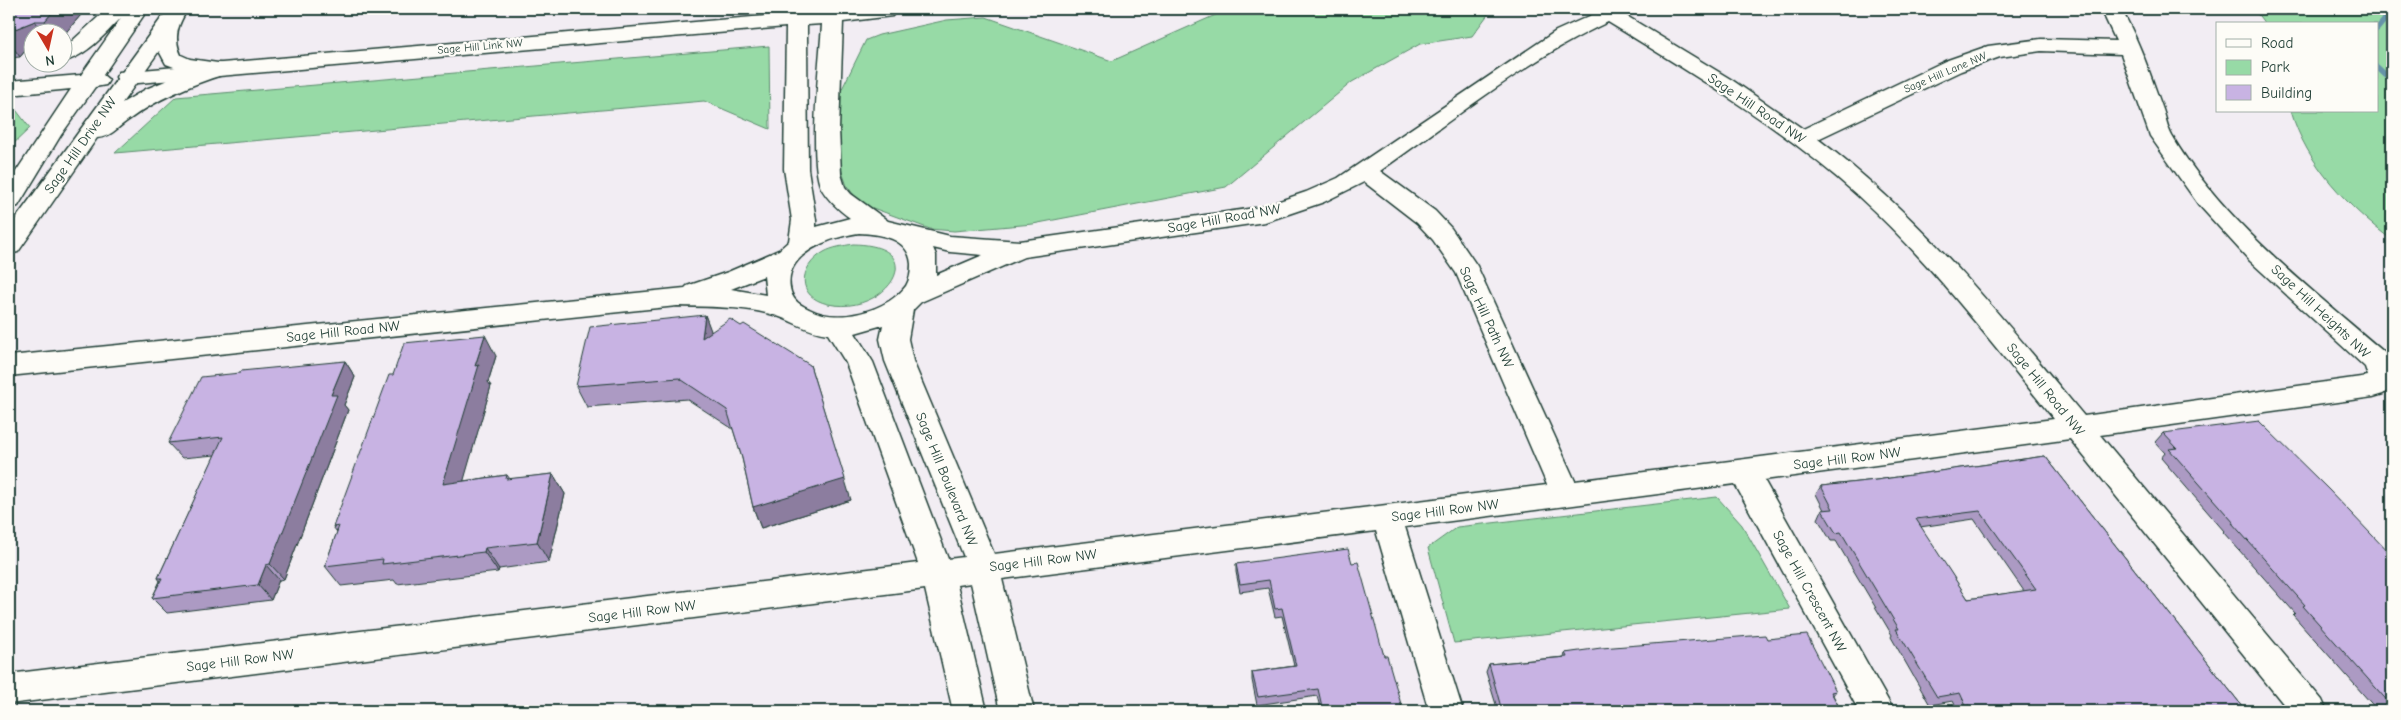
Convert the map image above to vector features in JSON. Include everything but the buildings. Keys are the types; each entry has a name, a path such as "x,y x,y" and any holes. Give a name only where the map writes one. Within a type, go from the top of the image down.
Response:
{"street":[{"path":"72,51 78,48 119,9"},
{"path":"87,82 138,9"},
{"name":"Sage Hill Heights NW","path":"2078,428 2373,387 2382,381 2382,371 2375,360 2246,241 2199,192 2160,133 2111,9"},
{"path":"833,12 828,161 833,187 852,207 889,229 913,240 922,252 926,266 923,280 906,301 882,316 862,322 836,325 802,318 787,310 778,298 775,284 778,270 794,250 819,234 839,228 860,225 889,229"},
{"name":"Sage Hill Link NW","path":"127,77 797,14 885,12"},
{"name":"Sage Hill Road NW","path":"889,229 950,244 1020,249 1264,214 1315,197 1364,171 1534,53 1563,35 1616,12 1802,138 1881,203 1919,240 1954,278 2310,711"},
{"path":"794,250 804,220 796,168 797,14"},
{"path":"172,16 166,46 172,59 178,64 217,69"},
{"path":"127,77 172,16"},
{"name":"Sage Hill Lane NW","path":"1802,138 1954,66 1996,51 2041,45 2128,48"},
{"path":"72,156 118,115 154,92 184,79 217,69"},
{"path":"9,77 23,72"},
{"name":"Sage Hill Drive NW","path":"9,88 127,77"},
{"name":"Sage Hill Drive NW","path":"9,246 127,77"},
{"name":"Sage Hill Drive NW","path":"9,201 50,135 87,82"},
{"path":"9,97 31,96 48,98 60,106 50,135"},
{"name":"Sage Hill Path NW","path":"1364,171 1426,217 1442,234 1463,264 1478,292 1566,494"},
{"name":"Sage Hill Road NW","path":"906,301 1020,249"},
{"name":"Sage Hill Road NW","path":"677,297 729,281 794,250"},
{"name":"Sage Hill Road NW","path":"10,366 677,297 755,301 787,310"},
{"name":"Sage Hill Boulevard NW","path":"906,301 894,339 899,362 984,568 1017,711"},
{"path":"836,325 859,362 938,574 970,711"},
{"name":"Sage Hill Row NW","path":"9,689 1387,518 2078,428"},
{"name":"Sage Hill Crescent NW","path":"1743,471 1877,711"},
{"path":"1387,518 1446,711"}],"green space":[{"path":"1229,9 1492,9 1472,36 1420,44 1352,82 1226,187 1033,224 954,231 930,229 870,207 857,199 847,186 839,163 838,97 866,40 879,35 947,20 986,17 1112,61"},
{"path":"2254,9 2392,9 2392,240 2360,214 2318,167 2307,149 2291,112 2378,112 2378,22 2264,22"},
{"path":"769,46 770,129 704,101 115,153 176,97"},
{"path":"9,106 13,106 30,128 9,148"},
{"path":"853,244 878,247 892,256 896,267 893,279 883,291 868,300 849,305 828,304 810,295 804,281 809,265 815,258 827,250"},
{"path":"1717,497 1742,525 1790,609 1454,643 1428,548 1457,527"}],"waterway":[{"path":"2378,28 2387,17 2386,9"},
{"path":"2378,68 2392,81"}]}
